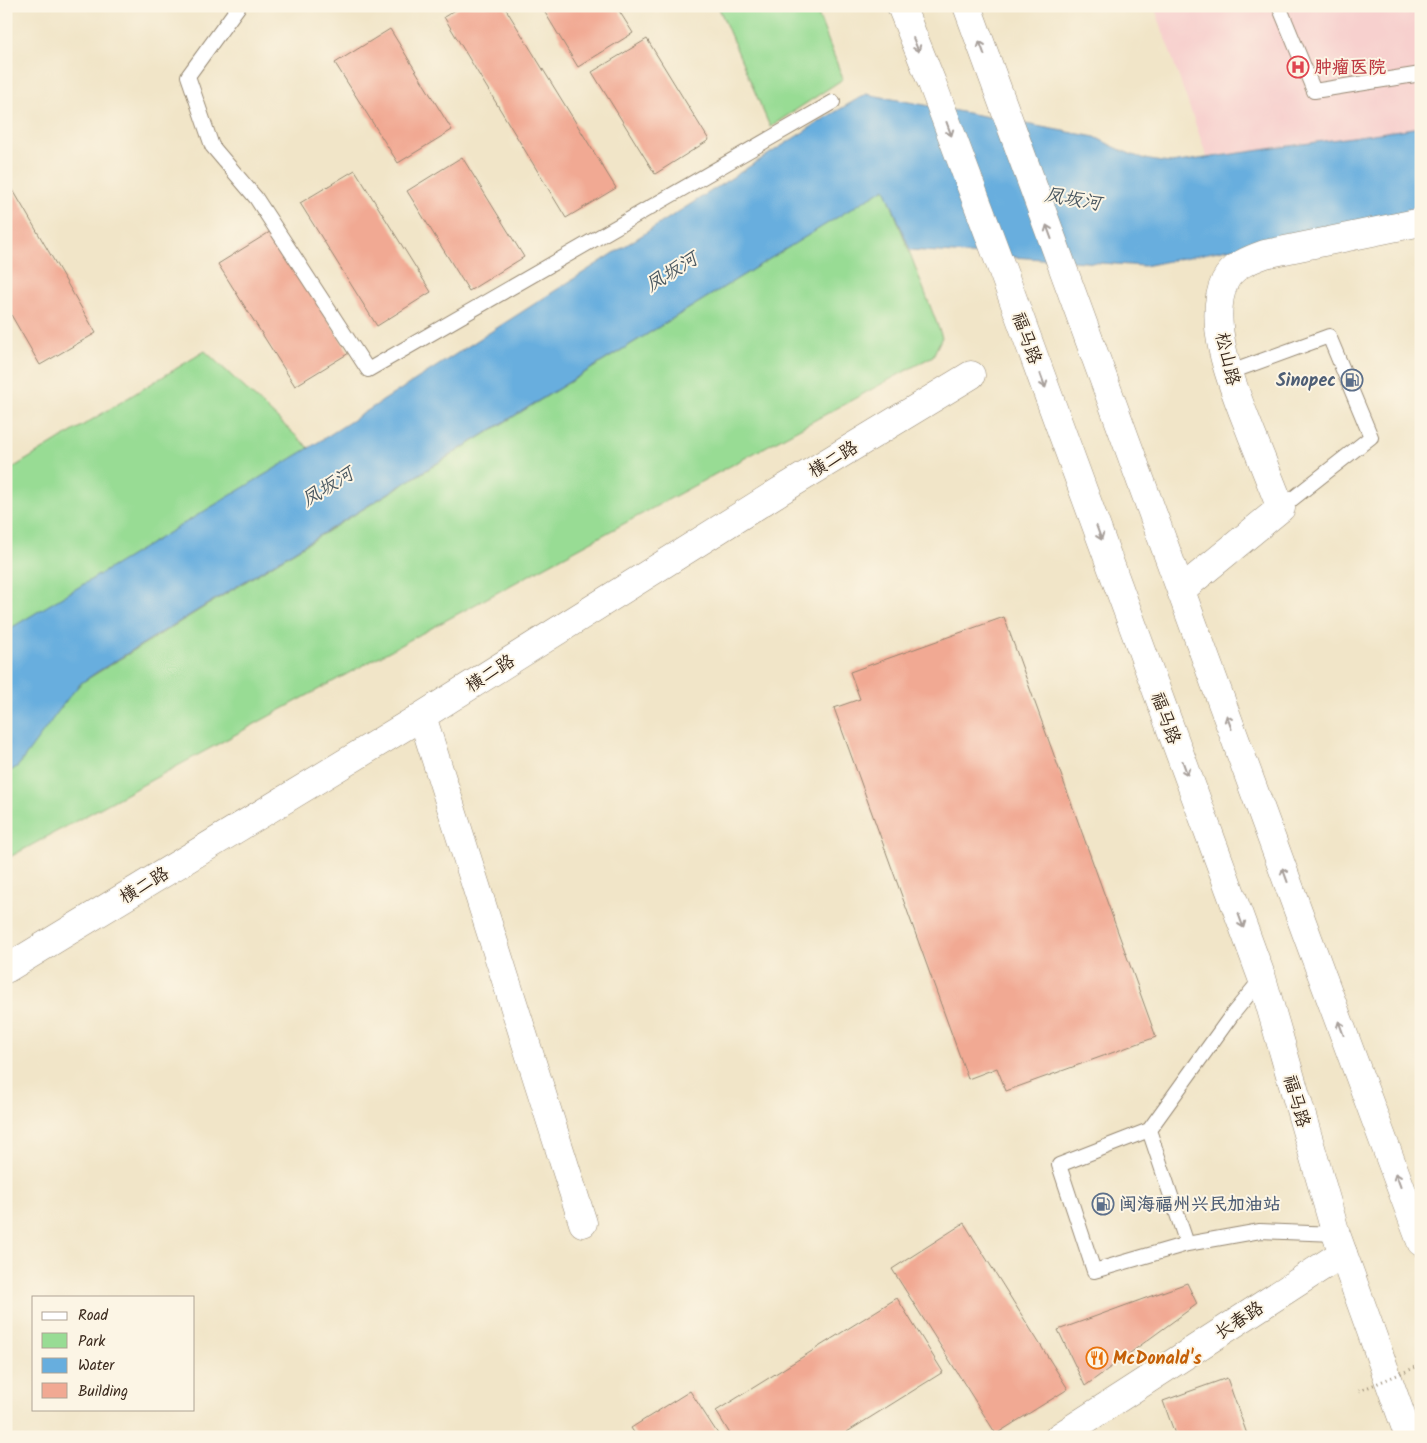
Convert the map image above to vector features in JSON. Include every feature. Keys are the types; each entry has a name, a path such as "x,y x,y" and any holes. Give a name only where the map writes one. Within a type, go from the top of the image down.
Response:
{"main road":[{"name":"福马路","path":"901,6 1002,270 1262,978 1339,1244 1409,1437"},
{"path":"967,6 1311,948 1421,1242"},
{"name":"松山路","path":"1281,508 1228,373 1221,341 1219,317 1220,297 1226,279 1237,267 1250,259 1265,254 1421,222"},
{"name":"横二路","path":"6,969 422,716 780,491 971,375"},
{"path":"1181,590 1281,508"},
{"path":"422,716 583,1223"},
{"name":"长春路","path":"1059,1437 1339,1244"}],"lane":[{"path":"239,6 188,76 212,146 256,198 368,370 833,102"},
{"path":"1279,6 1314,91 1421,74"},
{"path":"1228,373 1329,336 1371,437 1281,508"},
{"path":"1262,978 1149,1130 1059,1165 1094,1271 1187,1244 1260,1231 1339,1244"},
{"path":"1149,1130 1187,1244"}],"path":[{"path":"1359,1391 1421,1365"}],"shaded area":[{"name":"肿瘤医院","path":"1154,6 1421,6 1421,127 1207,157"}],"green space":[{"path":"718,6 815,6 843,79 770,127"},
{"path":"885,188 942,337 933,356 6,859 6,774 18,766 81,683"},
{"path":"205,351 309,448 6,631 6,472"}],"water":[{"name":"凤坂河","path":"866,94 1095,137 1114,147 1149,160 1171,163 1421,127 1421,210 1144,266 910,250 885,188 97,672 81,683 18,766 6,774 6,631 309,448 830,115"}],"building":[{"path":"462,6 504,6 616,188 566,218 444,17"},
{"path":"541,6 616,6 633,33 578,67"},
{"path":"390,29 452,130 398,163 335,63"},
{"path":"647,39 709,140 655,174 592,72"},
{"path":"462,157 524,257 469,291 407,191"},
{"path":"355,170 431,292 377,326 300,203"},
{"path":"13,190 96,333 40,365 6,306 6,194"},
{"path":"273,230 349,353 295,386 218,264"},
{"path":"1004,617 1156,1037 1006,1091 997,1068 968,1079 834,708 860,699 850,672"},
{"path":"964,1223 1068,1389 996,1434 892,1269"},
{"name":"McDonald's","path":"1187,1283 1197,1304 1085,1386 1058,1330"},
{"path":"897,1298 943,1372 839,1437 732,1437 716,1411"},
{"path":"1227,1378 1248,1437 1176,1437 1163,1401"},
{"path":"690,1391 720,1437 637,1437 631,1428"}],"place":[{"name":"肿瘤医院","path":"1298,67"},
{"name":"Sinopec","path":"1352,380"},
{"name":"闽海福州兴民加油站","path":"1103,1204"},
{"name":"McDonald's","path":"1097,1358"}]}
